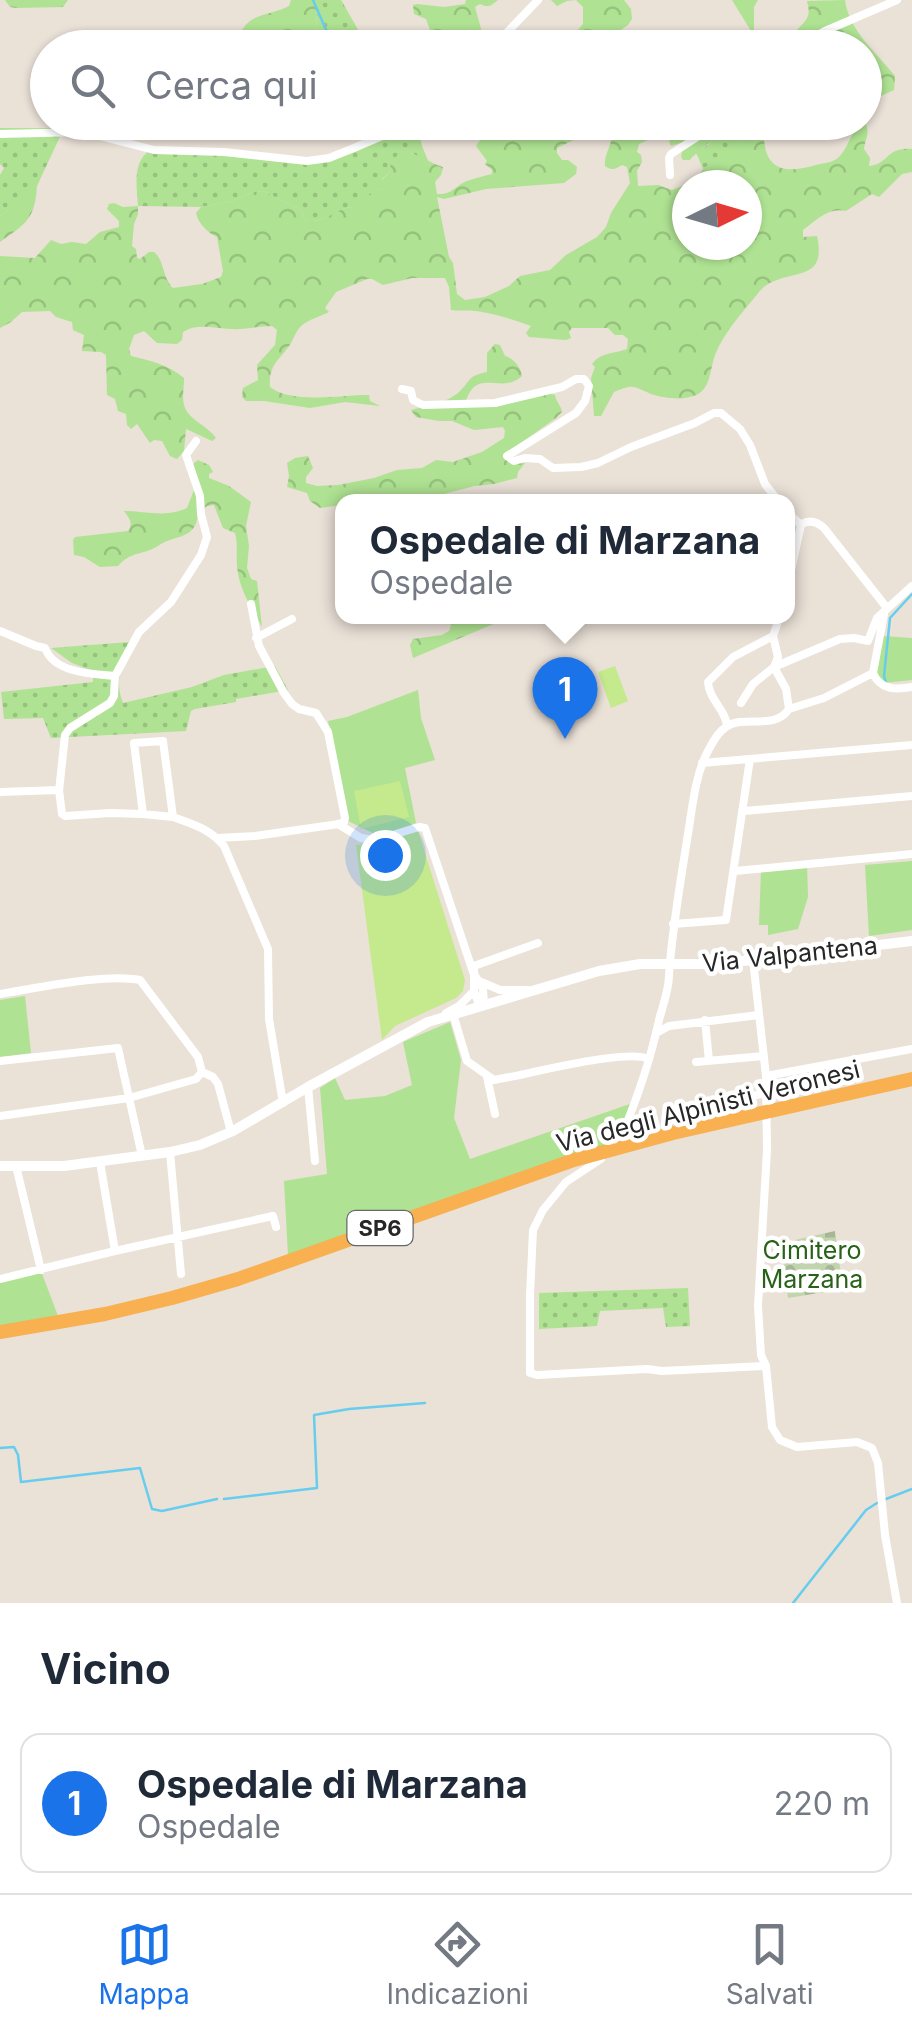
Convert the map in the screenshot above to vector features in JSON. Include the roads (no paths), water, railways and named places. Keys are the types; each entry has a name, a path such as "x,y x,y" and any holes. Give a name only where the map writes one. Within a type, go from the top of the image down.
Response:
{"highway":[{"name":"Via degli Alpinisti Veronesi","path":"0,1332 172,1298 238,1279 574,1160 672,1133 912,1079"}],"street":[{"path":"507,30 538,0"},
{"path":"826,30 898,0"},
{"path":"0,134 30,133"},
{"path":"115,140 154,150 224,152 307,161 329,158 372,140"},
{"path":"670,175 669,158 693,140"},
{"path":"402,390 411,391 413,400 423,405 460,406 495,403 584,379 589,386 585,402 576,413 507,456 514,461 540,460 553,468 598,463 721,413 750,444 773,494"},
{"path":"196,441 186,455 200,496 207,537 201,555 171,602 139,632 115,676 110,703 65,735 59,791 64,816 110,813 172,817 198,825 224,846 268,949 269,1020 283,1103"},
{"path":"795,519 801,525"},
{"path":"795,552 801,525 818,522 887,608"},
{"path":"741,703 753,684 774,667 840,639 868,641 877,618 912,586"},
{"path":"217,838 344,822 328,732 316,713 292,704 256,638 250,604"},
{"path":"887,608 874,673 877,682 886,688 912,687"},
{"path":"256,638 292,619"},
{"path":"774,667 778,658 773,636 777,624"},
{"path":"0,631 45,648 48,657 74,671 115,676"},
{"path":"726,726 725,716 708,686 711,678 733,657 773,636"},
{"path":"774,667 786,689 789,709"},
{"path":"668,965 692,807 702,763 716,738 726,726 784,716 789,709 824,698 874,673"},
{"path":"142,814 134,743 163,741 172,817"},
{"path":"702,763 912,745"},
{"path":"673,924 726,920 750,760"},
{"path":"0,792 59,791"},
{"path":"744,811 912,796"},
{"path":"338,824 361,838 376,840 425,828 484,995 482,1006"},
{"path":"224,846 244,837"},
{"path":"735,870 912,854"},
{"name":"Via Valpantena","path":"0,1166 64,1166 170,1152 200,1144 230,1132 428,1022 599,970 640,964 753,960 912,940"},
{"path":"482,1006 474,991 474,966 538,943"},
{"path":"753,960 766,1076 767,1150 758,1306 771,1423 780,1440 797,1447 858,1442 875,1452 897,1603"},
{"name":"Via Valpantena","path":"619,1142 633,1112 658,1032 668,965"},
{"path":"0,994 108,978 140,980 198,1058 202,1072 218,1084 230,1132"},
{"path":"479,981 500,990 533,990"},
{"path":"428,1022 460,1006 474,991"},
{"path":"454,1014 468,1061 494,1080 638,1055 649,1059"},
{"path":"658,1032 669,1026 705,1020 759,1016"},
{"path":"705,1020 709,1061"},
{"path":"0,1061 118,1048 142,1156"},
{"path":"766,1076 912,1049"},
{"path":"696,1062 764,1056"},
{"path":"0,1116 129,1098 196,1079 202,1072"},
{"path":"488,1076 495,1114"},
{"path":"308,1086 315,1161"},
{"path":"701,1108 766,1093"},
{"path":"170,1152 181,1274"},
{"path":"601,1160 566,1182 543,1210 533,1230 530,1373 537,1376 766,1366"},
{"path":"100,1162 115,1251"},
{"path":"16,1166 41,1270"},
{"path":"0,1279 273,1216 276,1226"}],"waterway":[{"path":"313,0 326,30"},
{"path":"886,683 890,618 912,594"},
{"path":"224,1499 317,1488 314,1415 425,1403"},
{"path":"0,1448 14,1447 21,1482 140,1468 152,1509 162,1511 217,1499"},
{"path":"886,1499 912,1489"},
{"path":"793,1603 866,1510 877,1503"}],"place":[{"name":"Ospedale di Marzana","path":"565,739"}],"park label":[{"name":"Cimitero Marzana","path":"812,1264"}]}
